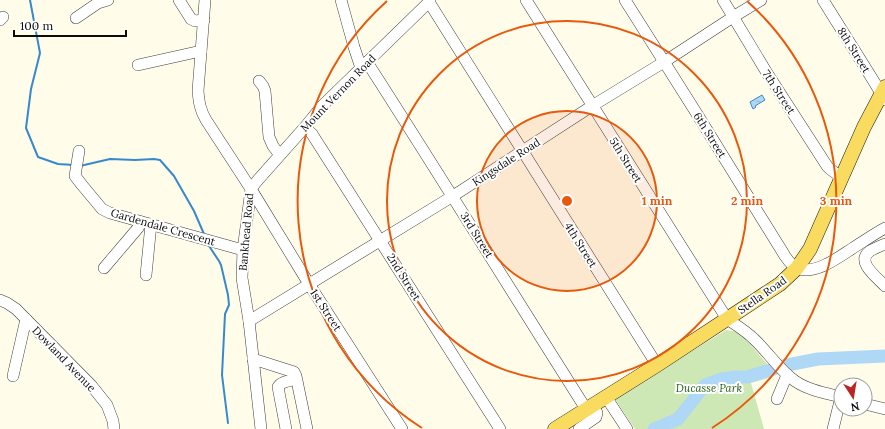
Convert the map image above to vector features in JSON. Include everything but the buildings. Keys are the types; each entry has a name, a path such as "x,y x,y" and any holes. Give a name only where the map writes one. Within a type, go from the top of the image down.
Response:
{"main road":[{"name":"Stella Road","path":"555,429 657,365 780,284 797,268 810,249 864,127 884,94"}],"street":[{"path":"76,18 98,3 108,0"},
{"path":"179,0 191,19 195,21 204,20"},
{"name":"Bankhead Road","path":"205,0 198,91 199,106 206,120 251,190 243,250 242,278 249,321 261,429"},
{"name":"3rd Street","path":"342,0 354,47 364,65 453,196 506,283 590,407"},
{"name":"5th Street","path":"526,0 727,319"},
{"name":"6th Street","path":"625,0 785,256 791,264 797,268"},
{"name":"7th Street","path":"723,0 767,73 827,166 830,170 842,178"},
{"name":"Kingsdale Road","path":"249,321 453,196 592,106 761,0"},
{"name":"8th Street","path":"823,0 884,94"},
{"name":"Mount Vernon Road","path":"251,190 279,154 305,127 322,106 429,1"},
{"name":"4th Street","path":"429,1 657,365"},
{"path":"138,65 202,51"},
{"path":"259,81 265,91 269,137 279,154"},
{"name":"2nd Street","path":"305,127 312,134 500,429"},
{"name":"Gardendale Crescent","path":"77,164 82,185 102,209 110,213 243,250"},
{"name":"1st Street","path":"251,190 402,429"},
{"path":"104,268 138,228 146,223"},
{"path":"146,223 146,275"},
{"path":"797,268 805,270 816,268 828,263 885,228"},
{"path":"885,244 871,251 866,256 865,262 867,267 885,286"},
{"name":"Dowland Avenue","path":"0,300 16,309 91,385 107,405 113,421 114,429"},
{"path":"13,376 26,319"},
{"path":"727,319 754,339 786,374 795,381 804,386 833,395"},
{"path":"253,359 292,371 295,374 307,429"},
{"path":"777,399 786,374"},
{"path":"286,429 278,386 282,383 296,379"},
{"path":"606,397 627,429"},
{"path":"873,406 885,409"},
{"path":"579,429 596,417 597,413 590,407"},
{"path":"833,429 836,417"}],"green space":[{"name":"Ducasse Park","path":"726,330 738,332 745,338 772,370 772,377 751,383 764,429 635,429 615,399"}],"water":[{"path":"762,95 765,100 753,109 750,102"}],"waterway":[{"path":"30,0 40,53 31,89 26,128 38,157 58,164 74,165"},
{"path":"80,166 110,159 160,160 174,176 194,211 204,234"},
{"path":"209,246 221,265 228,295 229,305 225,314 222,375 228,423"},
{"path":"654,429 678,419 705,385 721,379 747,377 787,365 818,359 885,356"}]}
